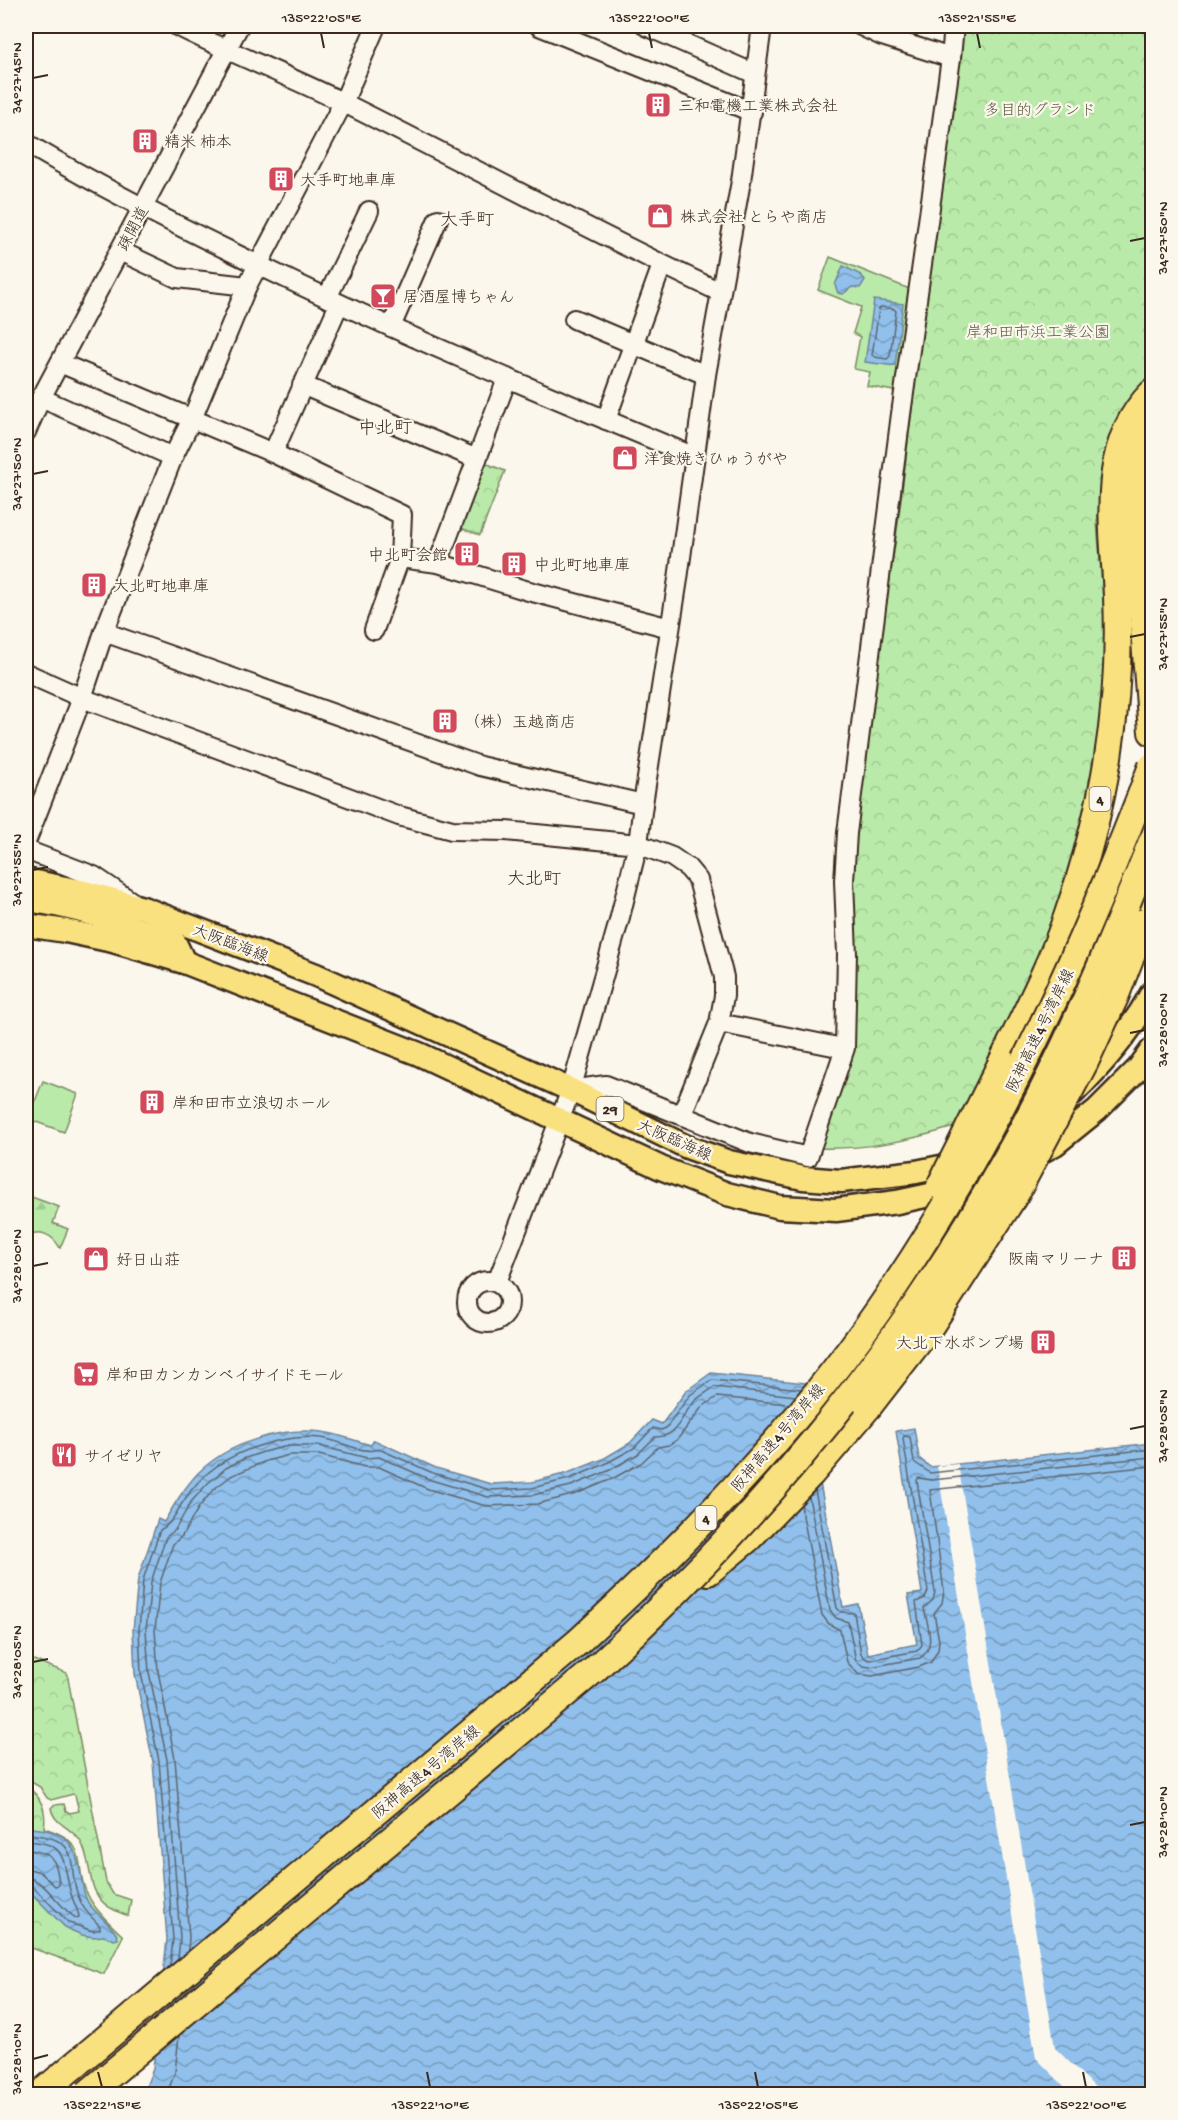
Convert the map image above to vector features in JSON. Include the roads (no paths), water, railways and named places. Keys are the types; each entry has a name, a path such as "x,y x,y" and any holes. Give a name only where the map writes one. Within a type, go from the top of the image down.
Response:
{"highway":[{"name":"4","path":"822,1385 922,1223 1048,965 1067,918 1092,837 1110,748 1116,704 1119,657 1112,520 1113,485 1118,453 1129,426 1152,393"},
{"path":"1152,426 1142,449 1136,474 1134,498 1152,732"},
{"name":"阪神高速4号湾岸線","path":"40,2094 578,1642 650,1576 769,1450 822,1385 892,1291 971,1165 1022,1068 1058,992 1094,912 1152,766"},
{"name":"阪神高速4号湾岸線","path":"87,2094 525,1729 651,1618 736,1531 807,1451 862,1381 957,1244 1007,1159 1048,1080 1109,946 1152,841"},
{"name":"4","path":"651,1618 748,1539 811,1474 868,1407 927,1331 1016,1193 1085,1062 1115,997 1144,922 1152,879"}],"main road":[{"name":"大阪臨海線","path":"26,880 85,892 143,908 316,975 571,1090 687,1147 729,1162 803,1178 832,1180 916,1172 960,1163 1020,1141 1109,1058 1141,1014 1152,993"},
{"path":"26,900 76,909 175,943 184,962"},
{"name":"大阪臨海線","path":"26,925 113,941 184,962 419,1053 661,1168 727,1194 780,1207 836,1210 897,1202 967,1187 1055,1144 1089,1117 1139,1068 1152,1050"}],"street":[{"path":"177,26 226,51 343,103 662,265 720,292"},
{"name":"疎開道","path":"26,432 41,398 239,26"},
{"path":"26,842 82,698 104,633 173,458 192,419 247,286 343,103 376,26"},
{"path":"540,26 752,112"},
{"path":"646,26 755,75"},
{"path":"497,1282 571,1090 616,932 638,844 706,375 734,225 752,112 762,26"},
{"path":"861,26 882,36 951,58"},
{"path":"571,1090 606,1085 750,1143 808,1157 844,1048 847,954 844,881 847,832 954,26"},
{"path":"26,143 142,208 333,301 507,379 695,457"},
{"path":"273,453 302,385 369,211"},
{"path":"391,327 438,219"},
{"path":"120,251 177,278 247,286"},
{"path":"606,420 662,265"},
{"path":"574,319 706,375"},
{"path":"60,363 273,453 402,515 400,558 374,630"},
{"path":"438,563 507,379"},
{"path":"302,385 477,459"},
{"path":"41,398 173,458"},
{"path":"400,558 438,563 525,590 670,628"},
{"path":"104,633 480,766 643,804"},
{"path":"26,673 82,698 399,816 452,830 506,831 638,844 672,857 688,868 698,880 724,977 719,1023 682,1114"},
{"path":"26,849 94,876 143,908"},
{"path":"719,1023 838,1047"}],"water":[{"path":"843,266 861,275 865,280 860,288 852,287 843,294 838,293 835,285"},
{"path":"874,300 903,304 895,366 865,362"},
{"path":"711,1373 806,1383 863,1429 820,1483 843,1607 858,1604 868,1654 917,1644 908,1595 922,1593 896,1431 914,1428 919,1458 930,1467 1152,1443 1152,2094 143,2094 153,2069 167,1939 153,1762 135,1674 133,1630 138,1579 158,1519 164,1522 188,1485 210,1462 256,1439 289,1432 322,1432 371,1445 374,1440 436,1468 491,1484 532,1482 568,1473 603,1459 630,1443 652,1420 662,1424 686,1391"},
{"path":"26,1828 52,1831 68,1841 76,1857 88,1902 114,1931 118,1939 82,1935 66,1928 26,1888"}],"place":[{"name":"三和電機工業株式会社","path":"658,105"},
{"name":"精米 柿本","path":"145,141"},
{"name":"大手町地車庫","path":"281,179"},
{"name":"株式会社 とらや商店","path":"660,216"},
{"name":"居酒屋博ちゃん","path":"383,296"},
{"name":"洋食焼きひゅうがや","path":"625,458"},
{"name":"中北町会館","path":"467,554"},
{"name":"中北町地車庫","path":"514,564"},
{"name":"大北町地車庫","path":"94,585"},
{"name":"（株）玉越商店","path":"445,721"},
{"name":"岸和田市立浪切ホール","path":"152,1102"},
{"name":"阪南マリーナ","path":"1124,1258"},
{"name":"好日山荘","path":"96,1259"},
{"name":"大北下水ポンプ場","path":"1043,1342"},
{"name":"岸和田カンカンベイサイドモール","path":"86,1374"},
{"name":"サイゼリヤ","path":"64,1455"}],"district":[{"name":"大手町","path":"467,219"},
{"name":"中北町","path":"385,427"},
{"name":"大北町","path":"534,878"}],"park label":[{"name":"多目的グランド","path":"1040,109"},
{"name":"岸和田市浜工業公園","path":"1038,331"}]}
